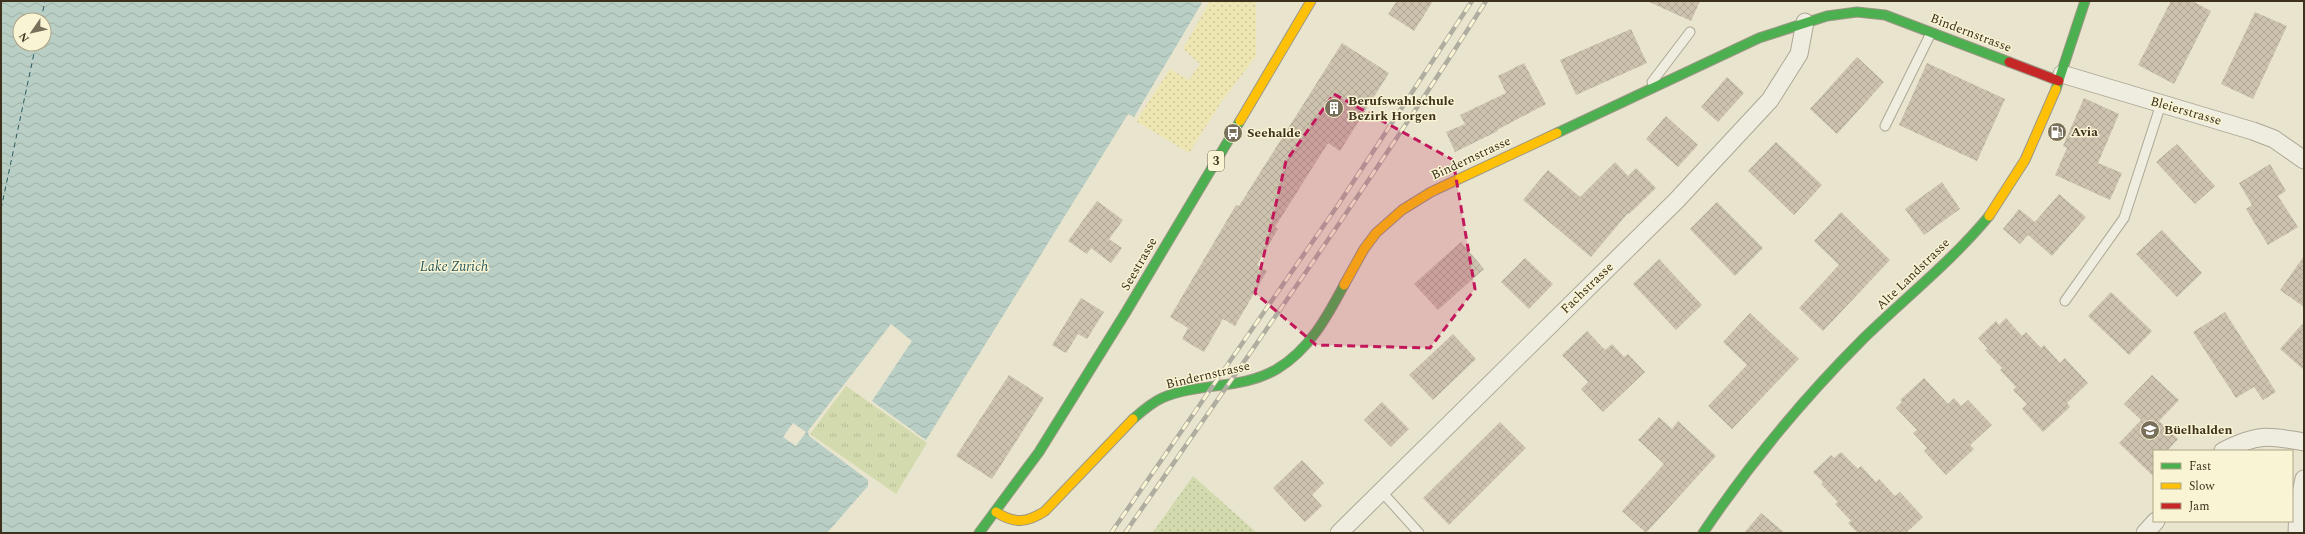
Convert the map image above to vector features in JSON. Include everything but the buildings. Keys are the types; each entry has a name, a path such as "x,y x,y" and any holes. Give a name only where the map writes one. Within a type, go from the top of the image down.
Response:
{"main road":[{"name":"Seestrasse","path":"979,533 1039,452 1126,312 1311,1"},
{"name":"Alte Landstrasse","path":"1704,533 1721,506 1802,404 1839,364 1960,247 1995,210 2027,160 2049,113 2084,1"},
{"name":"Bindernstrasse","path":"996,512 1007,520 1015,522 1033,520 1045,511 1133,419 1147,407 1168,396 1241,382 1268,374 1288,362 1318,332 1362,252 1375,234 1407,205 1431,192 1759,38 1856,6 1885,14 1931,32 2061,77"}],"street":[{"name":"Fachstrasse","path":"1339,533 1676,201 1770,100 1799,54 1805,22"},
{"name":"Bleierstrasse","path":"2061,77 2253,131 2274,139 2303,156"},
{"path":"2225,450 2252,438 2276,437 2304,442"},
{"path":"2297,533 2298,507 2304,479"},
{"path":"2145,533 2155,522"}],"lane":[{"path":"1644,92 1690,32"},
{"path":"1885,126 1931,32"},
{"path":"2065,301 2124,218 2161,104"},
{"path":"1381,491 1419,533"}],"highlighted area":[{"path":"1334,94 1453,160 1475,289 1430,348 1316,345 1255,293 1286,161"}],"green space":[{"path":"846,386 927,443 896,494 810,434"},
{"path":"1193,476 1257,533 1153,532"}],"sand":[{"path":"1210,1 1256,1 1256,56 1222,101 1189,153 1136,121 1170,69 1189,80 1200,64 1183,49"}],"water":[{"name":"Lake Zurich","path":"1,1 1203,1 1134,117 1128,114 926,440 872,401 912,341 891,324 808,431 809,436 868,480 868,486 827,533 1,533"}],"pier":[{"path":"793,423 806,432 796,446 783,437"}],"ferry route":[{"path":"43,12 45,1"},
{"path":"1,209 34,52"}],"railway":[{"path":"1111,533 1338,205 1472,1"},
{"path":"1125,533 1263,335 1398,136 1486,1"}],"traffic: fast":[{"path":"2056,89 2085,1"},
{"path":"1557,133 1759,38 1827,16 1857,12 1885,15 2009,62"},
{"path":"979,533 1039,452 1126,312 1240,121"},
{"path":"1703,533 1759,456 1820,384 1863,339 1960,248 1989,216"},
{"path":"1133,419 1154,402 1176,393 1249,380 1264,376 1277,369 1308,343 1324,321 1344,285"}],"traffic: slow":[{"path":"1240,121 1311,1"},
{"path":"1989,216 2025,160 2056,89"},
{"path":"1344,285 1364,249 1376,233 1402,210 1431,192 1557,133"},
{"path":"996,512 1009,519 1026,520 1045,511 1133,419"}],"traffic: jam":[{"path":"2009,62 2059,81"}],"place":[{"name":"Berufswahlschule Bezirk Horgen","path":"1334,108"},
{"name":"Avia","path":"2057,132"},
{"name":"Seehalde","path":"1233,133"},
{"name":"Büelhalden","path":"2150,430"}]}
